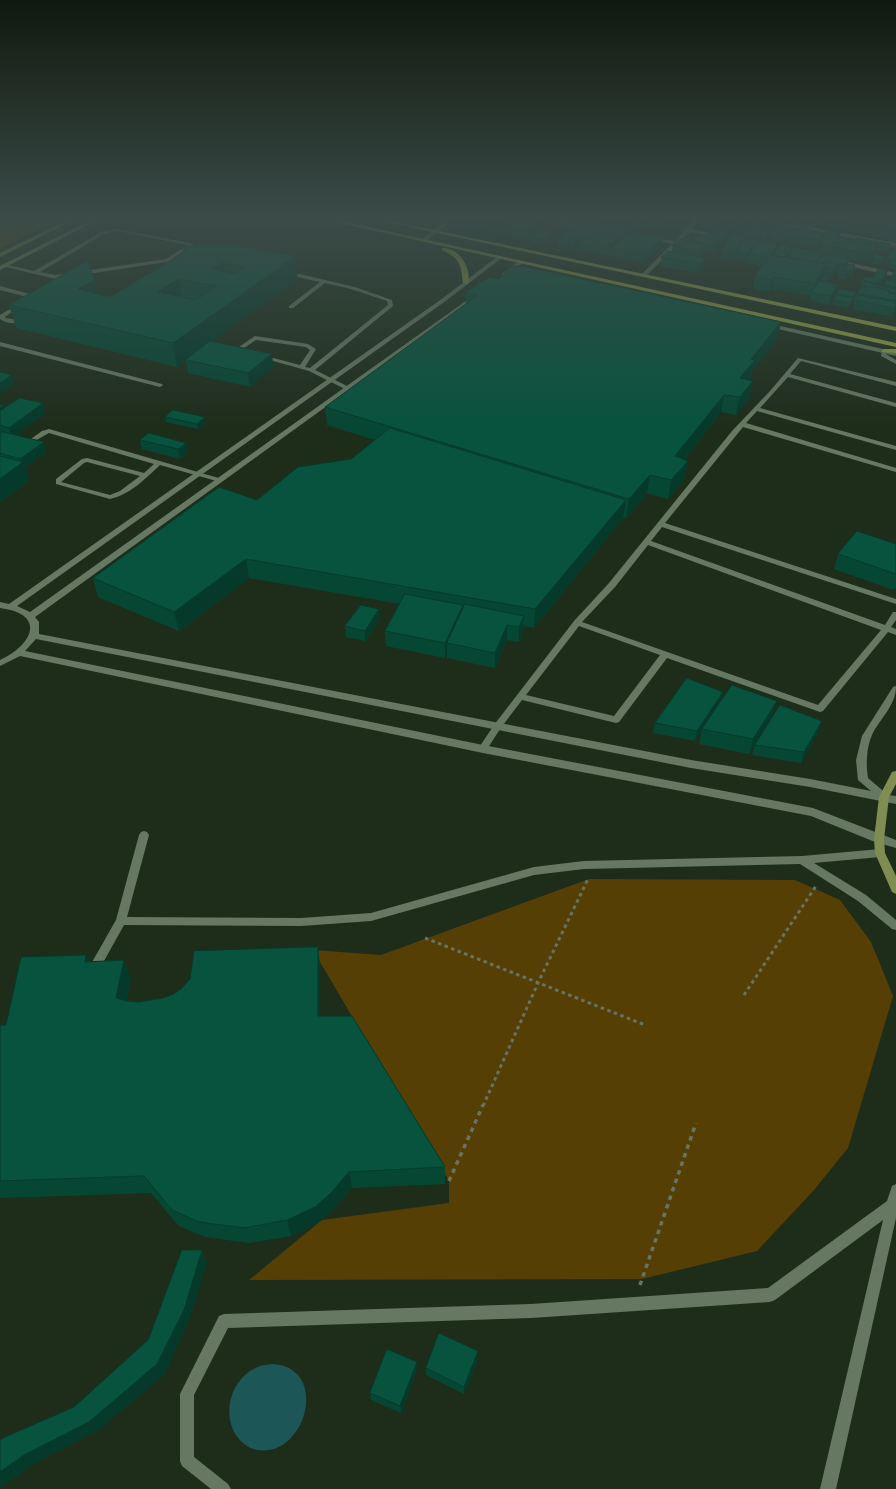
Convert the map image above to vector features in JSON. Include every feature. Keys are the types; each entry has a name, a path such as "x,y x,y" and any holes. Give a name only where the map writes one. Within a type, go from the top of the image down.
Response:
{"main road":[{"path":"633,288 637,292 672,302"},
{"path":"641,288 896,345"},
{"path":"707,288 896,329"},
{"path":"884,351 896,351"}],"street":[{"path":"11,606 458,288"},
{"path":"30,616 485,288"},
{"path":"761,323 896,354"},
{"path":"0,605 11,606 22,610 30,616 35,625 34,636 18,653 0,663"},
{"path":"34,636 691,764 896,800"},
{"path":"18,653 483,749 813,812 879,839 896,844"},
{"path":"884,797 863,780 861,760 868,736 896,689"},
{"path":"896,775 884,797 879,839 880,853 896,889"}],"lane":[{"path":"2,288 45,300 39,304"},
{"path":"291,307 316,288"},
{"path":"311,370 390,305 389,300 351,288"},
{"path":"31,309 32,315 25,320 12,322 3,319 2,316 10,311 31,309"},
{"path":"246,354 239,352 238,350 255,338 308,346 313,349 302,367"},
{"path":"0,344 160,384"},
{"path":"884,351 884,355 896,362"},
{"path":"254,355 311,370 347,388"},
{"path":"483,749 520,696 577,623 612,585 741,424 800,359 896,384"},
{"path":"786,375 896,405"},
{"path":"756,409 896,448"},
{"path":"741,424 896,470"},
{"path":"31,441 44,432 49,431 220,480"},
{"path":"144,476 87,460 82,461 58,480 58,483 110,497 118,496 144,476 159,463"},
{"path":"661,524 896,602"},
{"path":"647,542 896,632"},
{"path":"577,623 820,709 887,628 896,614"},
{"path":"520,696 616,720 665,654"},
{"path":"95,967 121,921 144,835"},
{"path":"121,921 301,922 371,917 534,871 584,865 802,860 880,853"},
{"path":"802,860 862,898 896,926"},
{"path":"828,1489 896,1190"},
{"path":"223,1489 187,1461 187,1394 224,1321 531,1311 770,1295 892,1205"}],"path":[{"path":"744,995 824,874"},
{"path":"449,1181 538,982 589,879"},
{"path":"425,938 645,1025"},
{"path":"636,1304 642,1279 696,1123"}],"shaded area":[{"path":"589,879 795,880 840,900 871,942 893,996 848,1148 814,1190 757,1251 642,1279 249,1280 322,1220 449,1203 449,1181 313,950 381,955"}],"water":[{"path":"272,1364 284,1366 297,1374 304,1386 306,1401 304,1416 297,1430 287,1442 274,1449 258,1450 250,1448 239,1439 233,1430 229,1409 235,1388 241,1379 250,1371 260,1366"}],"building":[{"path":"38,288 79,288 110,297 124,288 164,288 158,292 196,300 212,288 250,288 173,343 9,305"},
{"path":"471,288 625,288 781,322 751,359 755,360 740,378 753,381 740,397 724,395 675,456 688,461 671,480 650,475 629,499 325,407 478,295 466,292"},
{"path":"815,288 835,288 831,296 812,293"},
{"path":"860,288 889,290 888,293 896,294 896,301 857,293"},
{"path":"881,288 896,289 896,294 889,292 889,290"},
{"path":"840,289 856,292 854,297 837,294"},
{"path":"837,295 853,298 850,304 833,300"},
{"path":"858,295 896,302 896,305 894,308 854,300"},
{"path":"210,341 272,354 248,373 186,360"},
{"path":"0,372 12,375 0,383"},
{"path":"20,398 43,403 9,428 0,425 0,411"},
{"path":"173,410 205,417 197,424 165,417"},
{"path":"390,428 626,500 535,609 246,559 174,612 93,578 219,487 257,500 298,467 351,459"},
{"path":"4,432 44,442 20,459 0,453 0,434"},
{"path":"149,433 186,443 178,449 140,440"},
{"path":"0,456 23,462 0,479"},
{"path":"857,531 896,544 896,574 838,554"},
{"path":"405,594 463,605 445,643 385,631"},
{"path":"465,604 524,616 519,627 507,625 495,653 447,643"},
{"path":"361,605 379,609 365,631 345,626"},
{"path":"687,678 723,692 697,731 655,723"},
{"path":"732,685 777,701 753,739 702,729"},
{"path":"780,705 822,721 804,752 755,745"},
{"path":"318,947 318,1016 352,1016 445,1167 349,1172 331,1193 315,1207 287,1220 244,1228 199,1222 172,1210 144,1176 0,1181 0,1025 6,1025 21,957 86,955 85,962 124,960 116,998 139,1002 163,998 174,994 182,988 190,979 194,951"},
{"path":"182,1250 202,1250 184,1310 157,1364 89,1422 24,1455 0,1472 0,1440 74,1407 148,1340"},
{"path":"439,1333 478,1351 464,1387 426,1368"},
{"path":"387,1349 417,1362 400,1406 370,1393"}]}
